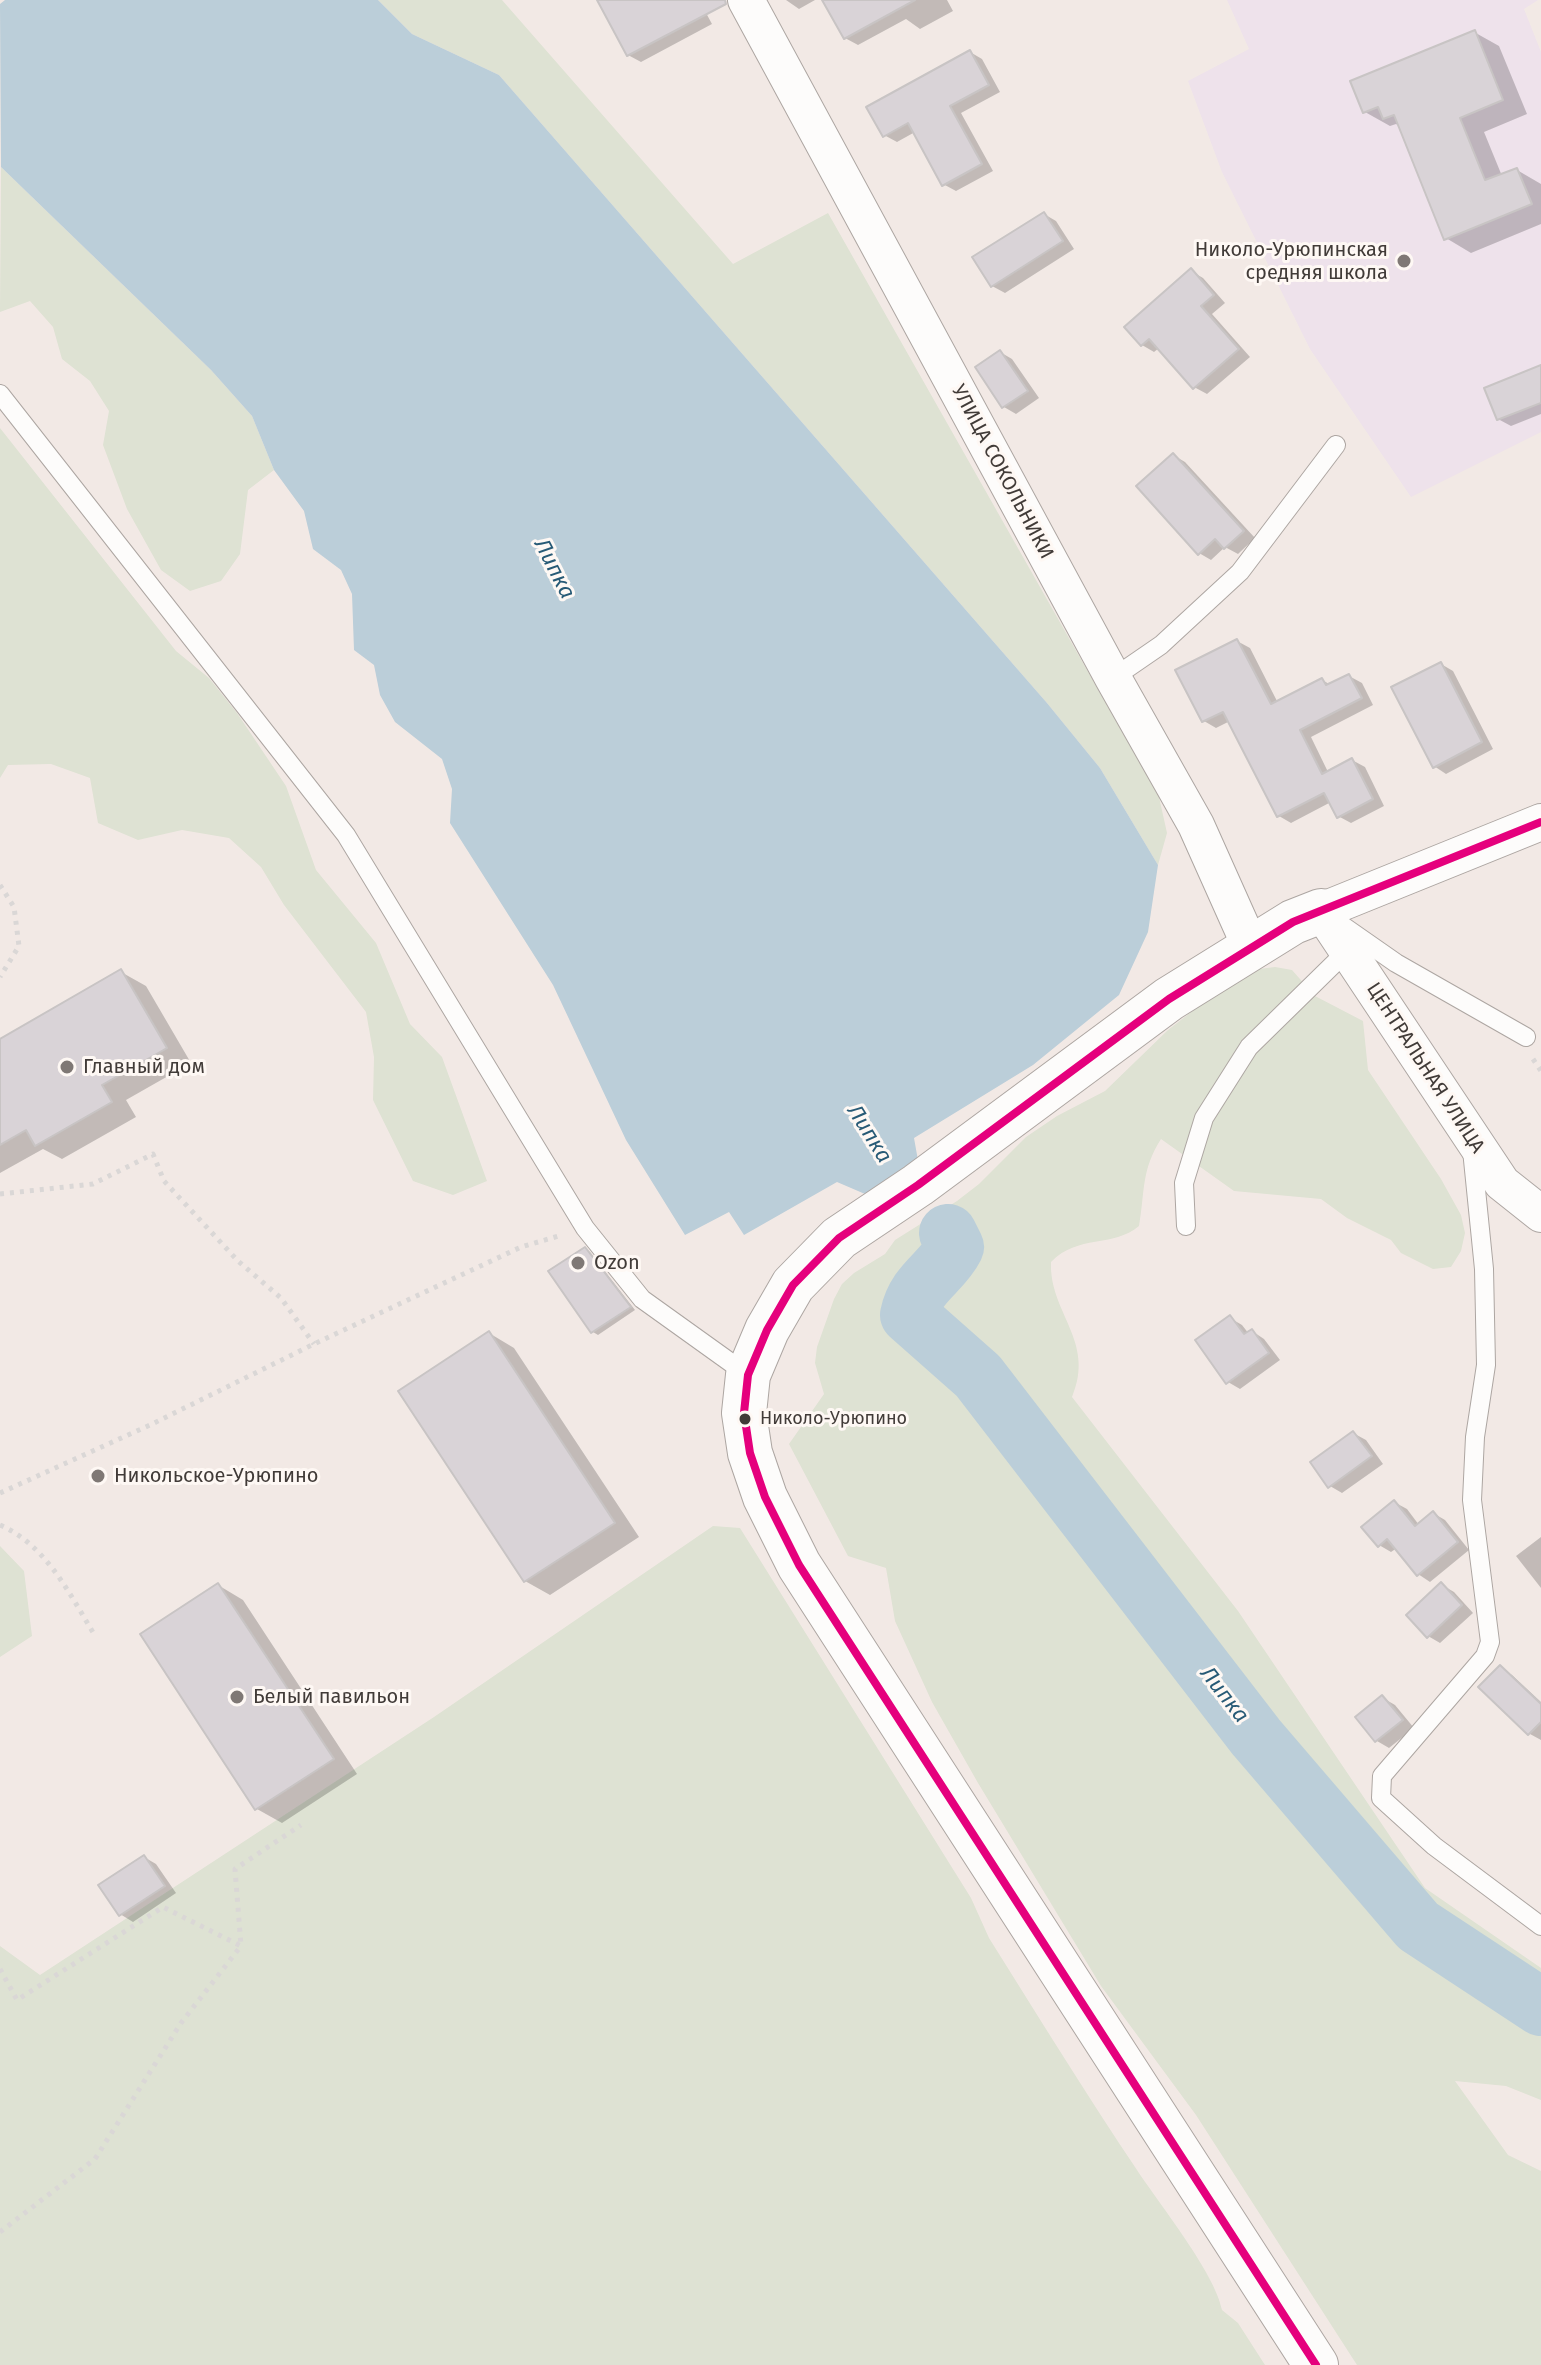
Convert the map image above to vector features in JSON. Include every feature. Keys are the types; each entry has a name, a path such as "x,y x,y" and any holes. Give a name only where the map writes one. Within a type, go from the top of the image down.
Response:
{"street":[{"name":"УЛИЦА СОКОЛЬНИКИ","path":"746,0 1113,678 1196,825 1251,948"},
{"path":"1316,2365 799,1565 765,1497 750,1453 744,1413 748,1375 767,1330 793,1285 839,1238 918,1185 1169,999 1293,922 1541,822"},
{"name":"ЦЕНТРАЛЬНАЯ УЛИЦА","path":"1321,911 1502,1183 1541,1214"}],"lane":[{"path":"0,394 346,835 585,1228 642,1299 748,1375"},
{"path":"1113,678 1161,645 1240,572 1336,445"},
{"path":"1321,911 1396,963 1526,1037"},
{"path":"1186,1226 1184,1183 1204,1118 1249,1047 1347,951"},
{"path":"1471,1139 1484,1269 1486,1365 1475,1437 1472,1500 1490,1642 1485,1656 1382,1776 1381,1798 1434,1846 1541,1926"}],"path":[{"path":"0,885 14,907 19,946 0,977"},
{"path":"0,1194 93,1184 153,1154 164,1181 238,1261 281,1298 314,1344"},
{"path":"0,1493 150,1425 521,1247 585,1228"},
{"path":"0,1525 36,1547 64,1584 94,1634"},
{"path":"0,2232 95,2159 181,2023 241,1946 235,1869 301,1825"},
{"path":"0,1969 17,2000 163,1907 241,1946"}],"shaded area":[{"path":"378,0 502,0 733,264 828,213 1159,797 1167,833 1158,865 1100,768 1047,703 499,75 412,34"},
{"name":"Николо-Урюпинская средняя школа","path":"1227,0 1538,0 1524,9 1541,52 1541,432 1411,497 1310,349 1222,172 1188,81 1249,49"},
{"path":"1,167 211,370 252,416 274,470 248,490 240,554 221,581 190,591 161,570 127,509 103,445 109,411 90,381 62,359 53,327 30,301 0,312"},
{"path":"0,428 176,651 209,678 237,713 286,786 316,870 376,943 410,1024 442,1057 487,1181 453,1195 413,1181 373,1100 374,1057 366,1012 284,905 261,867 229,838 182,830 138,840 98,823 90,778 51,764 8,765 0,778"},
{"path":"1275,967 1292,970 1315,996 1363,1021 1368,1070 1441,1179 1461,1215 1465,1233 1461,1251 1451,1267 1433,1269 1401,1253 1391,1240 1347,1218 1321,1199 1234,1191 1161,1139 1147,1171 1139,1226 1118,1237 1072,1248 1051,1262 1052,1280 1079,1359 1072,1397 1238,1611 1425,1888 1541,1968 1541,2100 1506,2086 1455,2081 1508,2155 1541,2171 1541,2365 1357,2365 1196,2115 1101,1986 932,1702 895,1621 886,1568 848,1556 789,1444 824,1394 815,1363 817,1347 842,1284 885,1254 895,1240 979,1184 1026,1137 1057,1116 1105,1091 1168,1030 1226,985 1259,969"},
{"path":"713,1526 740,1528 971,1898 989,1938 1044,2026 1198,2259 1222,2310 1238,2323 1265,2365 0,2365 0,1946 40,1975 434,1717"},
{"path":"0,1546 24,1571 32,1636 0,1657"}],"water":[{"path":"5,0 378,0 412,34 499,75 1047,703 1100,768 1158,865 1148,932 1119,995 1033,1065 914,1138 919,1166 872,1197 837,1182 744,1235 729,1212 685,1235 626,1140 553,985 450,823 452,789 442,759 395,722 380,695 374,665 354,650 352,594 341,570 313,549 304,511 274,470 252,416 211,370 1,167 0,4"}],"building":[{"path":"597,0 725,0 726,4 627,56"},
{"path":"822,0 915,0 844,39"},
{"path":"1475,30 1503,100 1460,118 1485,180 1517,168 1532,204 1444,240 1394,115 1383,119 1378,107 1363,113 1350,81"},
{"path":"970,50 989,85 950,106 982,164 942,186 908,123 883,137 866,107"},
{"path":"1044,212 1063,241 991,287 972,257"},
{"path":"1191,268 1214,295 1201,306 1239,349 1193,389 1149,339 1141,346 1124,327"},
{"path":"1000,350 1028,391 1002,408 975,367"},
{"path":"1541,365 1541,403 1497,420 1484,388"},
{"path":"1173,453 1244,531 1224,549 1215,539 1198,555 1136,486"},
{"path":"1237,639 1271,704 1322,678 1326,685 1349,674 1362,698 1300,730 1322,774 1352,758 1373,799 1337,818 1324,793 1277,817 1223,712 1202,722 1175,670"},
{"path":"1441,662 1482,742 1433,768 1391,687"},
{"name":"Главный дом","path":"121,969 167,1048 102,1085 112,1102 35,1146 26,1130 0,1145 0,1039"},
{"path":"585,1247 631,1307 591,1333 548,1271"},
{"path":"1230,1315 1244,1334 1252,1329 1269,1353 1226,1384 1195,1340"},
{"path":"489,1331 615,1523 524,1582 398,1391"},
{"path":"1353,1431 1372,1456 1328,1488 1310,1462"},
{"path":"1394,1500 1415,1526 1433,1511 1458,1542 1417,1576 1387,1539 1378,1547 1361,1527"},
{"path":"1441,1582 1462,1605 1427,1638 1406,1615"},
{"name":"Белый павильон","path":"218,1583 334,1759 255,1810 140,1634"},
{"path":"1500,1665 1541,1704 1541,1722 1528,1735 1478,1687"},
{"path":"1382,1695 1403,1720 1375,1742 1355,1717"},
{"path":"144,1855 165,1886 119,1916 98,1885"}],"waterway":[{"name":"Липка","path":"948,1233 955,1247 917,1294 909,1315 978,1376 1256,1737 1418,1926 1541,2007"}],"transit line":[{"path":"1316,2365 799,1565 765,1497 750,1453 744,1413 748,1375 767,1330 793,1285 839,1238 918,1185 1169,999 1293,922 1541,822"}],"place":[{"name":"Николо-Урюпинская средняя школа","path":"1404,261"},
{"name":"Главный дом","path":"67,1067"},
{"name":"Ozon","path":"578,1263"},
{"name":"Николо-Урюпино","path":"745,1419"},
{"name":"Никольское-Урюпино","path":"98,1476"},
{"name":"Белый павильон","path":"237,1697"}]}
